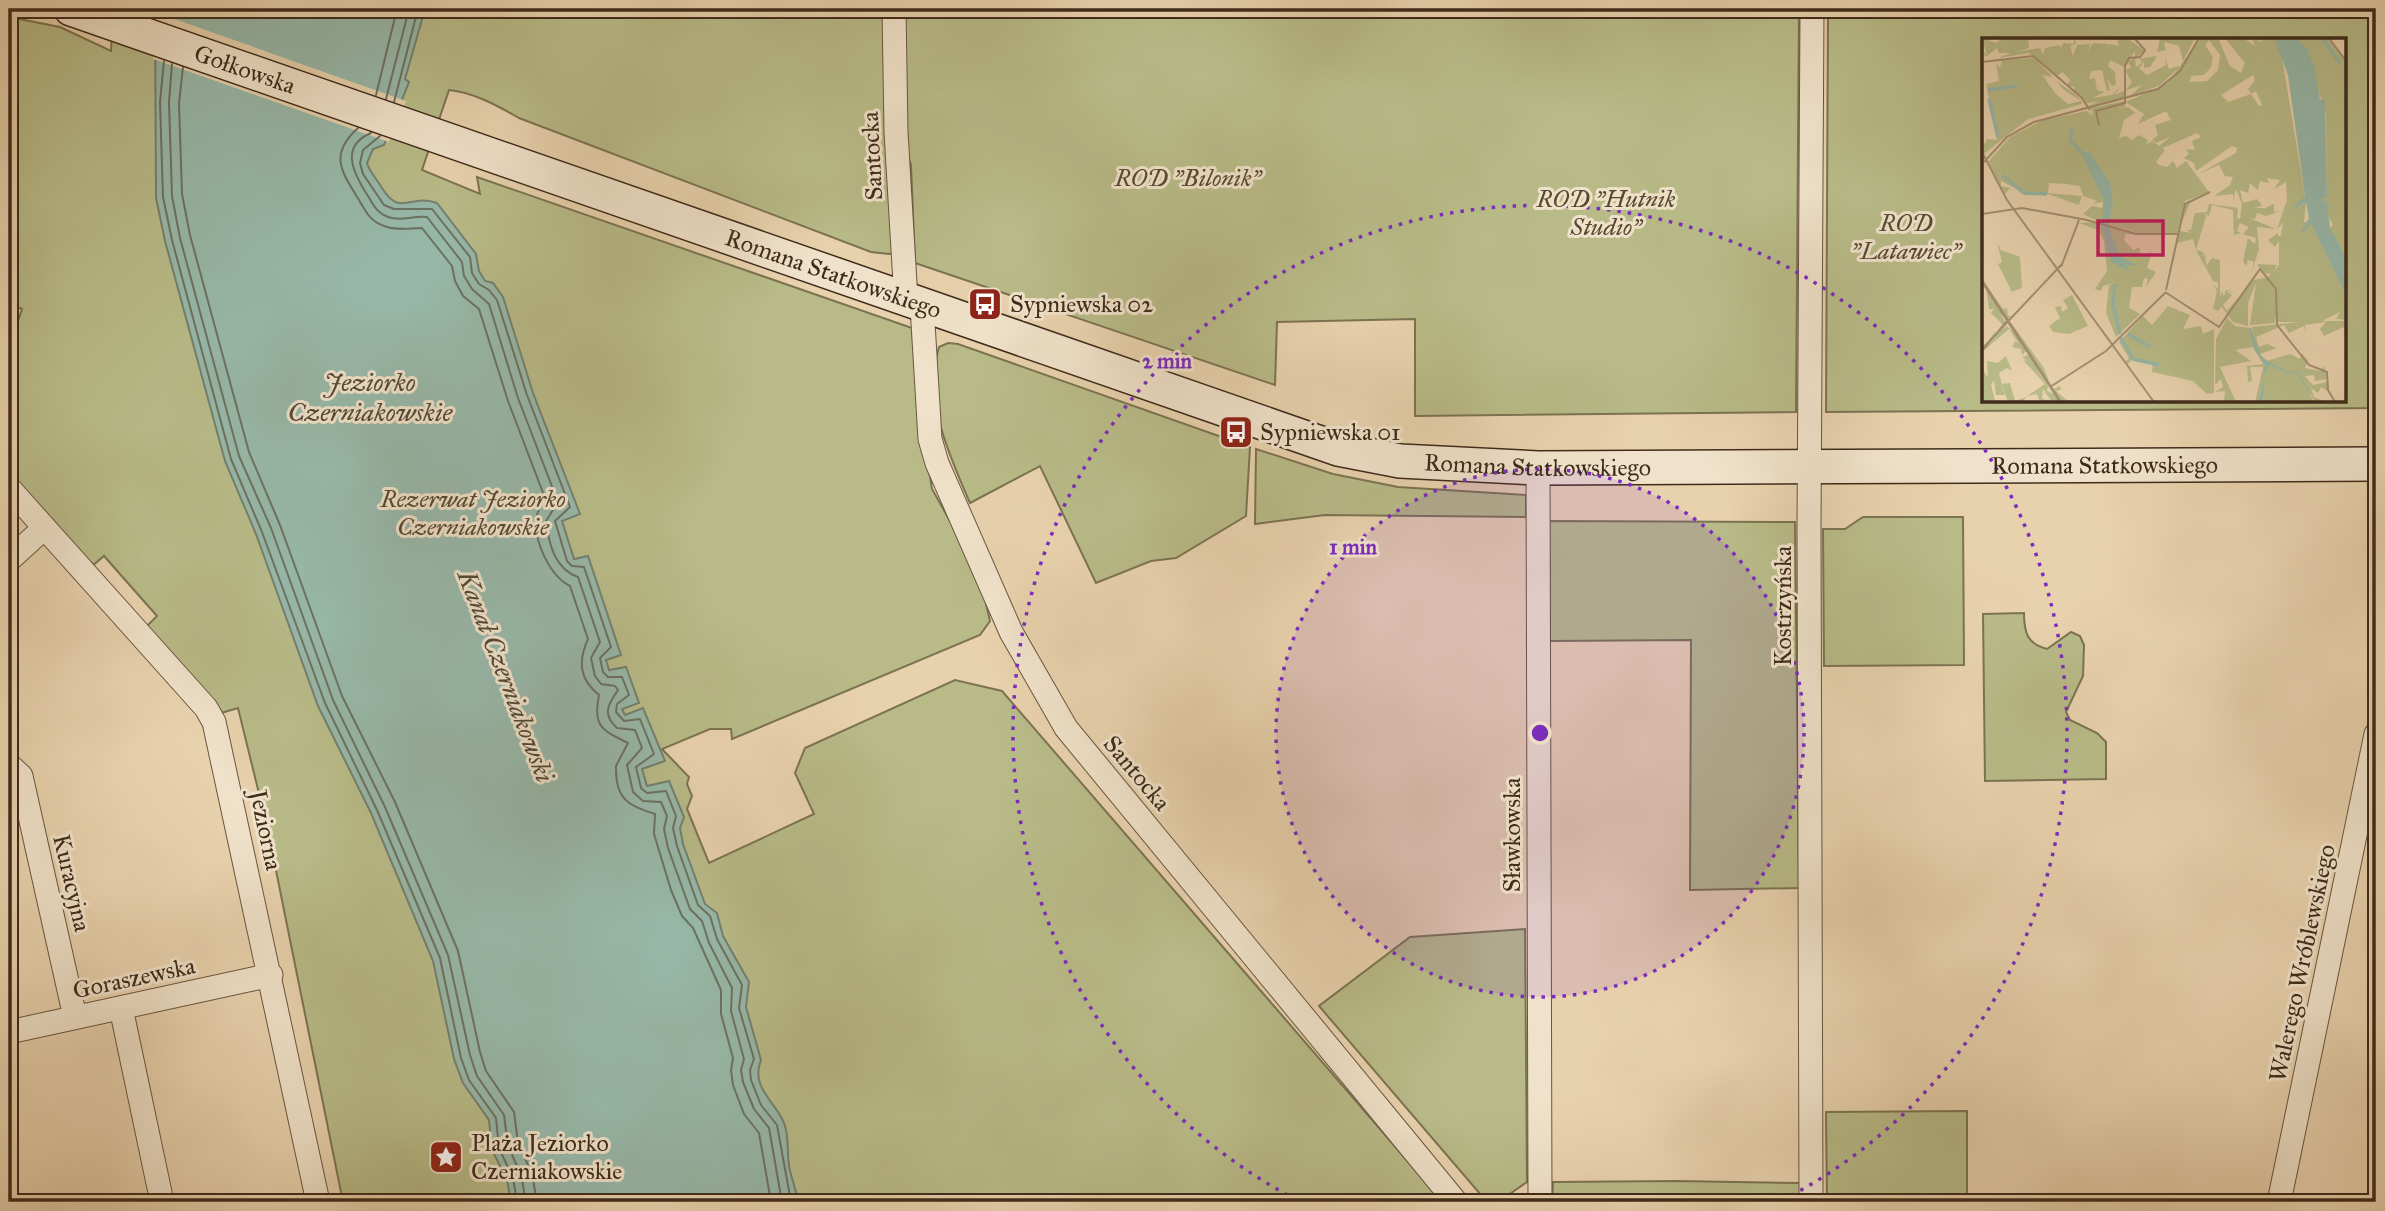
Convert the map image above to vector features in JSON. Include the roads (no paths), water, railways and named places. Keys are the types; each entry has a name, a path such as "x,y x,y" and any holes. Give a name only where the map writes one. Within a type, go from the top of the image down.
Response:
{"street":[{"name":"Gołkowska","path":"71,9 417,129"},
{"name":"Santocka","path":"894,9 896,132 914,303 934,451 1032,673 1066,729 1456,1202"},
{"name":"Kostrzyńska","path":"1811,1202 1812,9"},
{"name":"Romana Statkowskiego","path":"417,129 1338,449 1400,461 1538,468 2376,464"},
{"name":"Sławkowska","path":"1538,468 1539,1202"},
{"name":"Jeziorna","path":"9,488 206,708 214,722 271,975 318,1202"},
{"path":"9,560 43,529"},
{"name":"Walerego Wróblewskiego","path":"2279,1202 2376,734"},
{"name":"Kuracyjna","path":"9,765 21,776 75,1017"},
{"name":"Goraszewska","path":"9,1032 271,975"},
{"path":"121,1007 162,1202"}],"water":[{"name":"Jeziorko Czerniakowskie","path":"155,9 425,9 405,79 409,82 384,145 373,149 367,163 382,188 395,202 437,203 476,254 479,271 485,281 493,283 503,297 533,393 580,514 562,521 574,559 588,556 621,655 606,660 609,670 626,667 639,703 622,709 625,715 643,708 665,761 642,769 647,786 669,781 684,817 680,828 683,844 705,904 717,913 723,936 749,982 746,1007 761,1060 759,1078 761,1086 784,1123 789,1165 799,1202 511,1202 507,1180 492,1150 489,1120 463,1083 454,1059 433,961 371,813 318,706 256,534 225,461 165,241 156,198"}],"place":[{"name":"Sypniewska 02","path":"985,304"},
{"name":"Sypniewska 01","path":"1236,432"},
{"name":"Plaża Jeziorko Czerniakowskie","path":"446,1157"}],"park label":[{"name":"ROD \"Bilonik\"","path":"1188,178"},
{"name":"ROD \"Hutnik Studio\"","path":"1606,213"},
{"name":"ROD \"Latawiec\"","path":"1906,237"},
{"name":"Rezerwat Jeziorko Czerniakowskie","path":"473,513"}],"water label":[{"name":"Kanał Czerniakowski","path":"506,676"}]}
